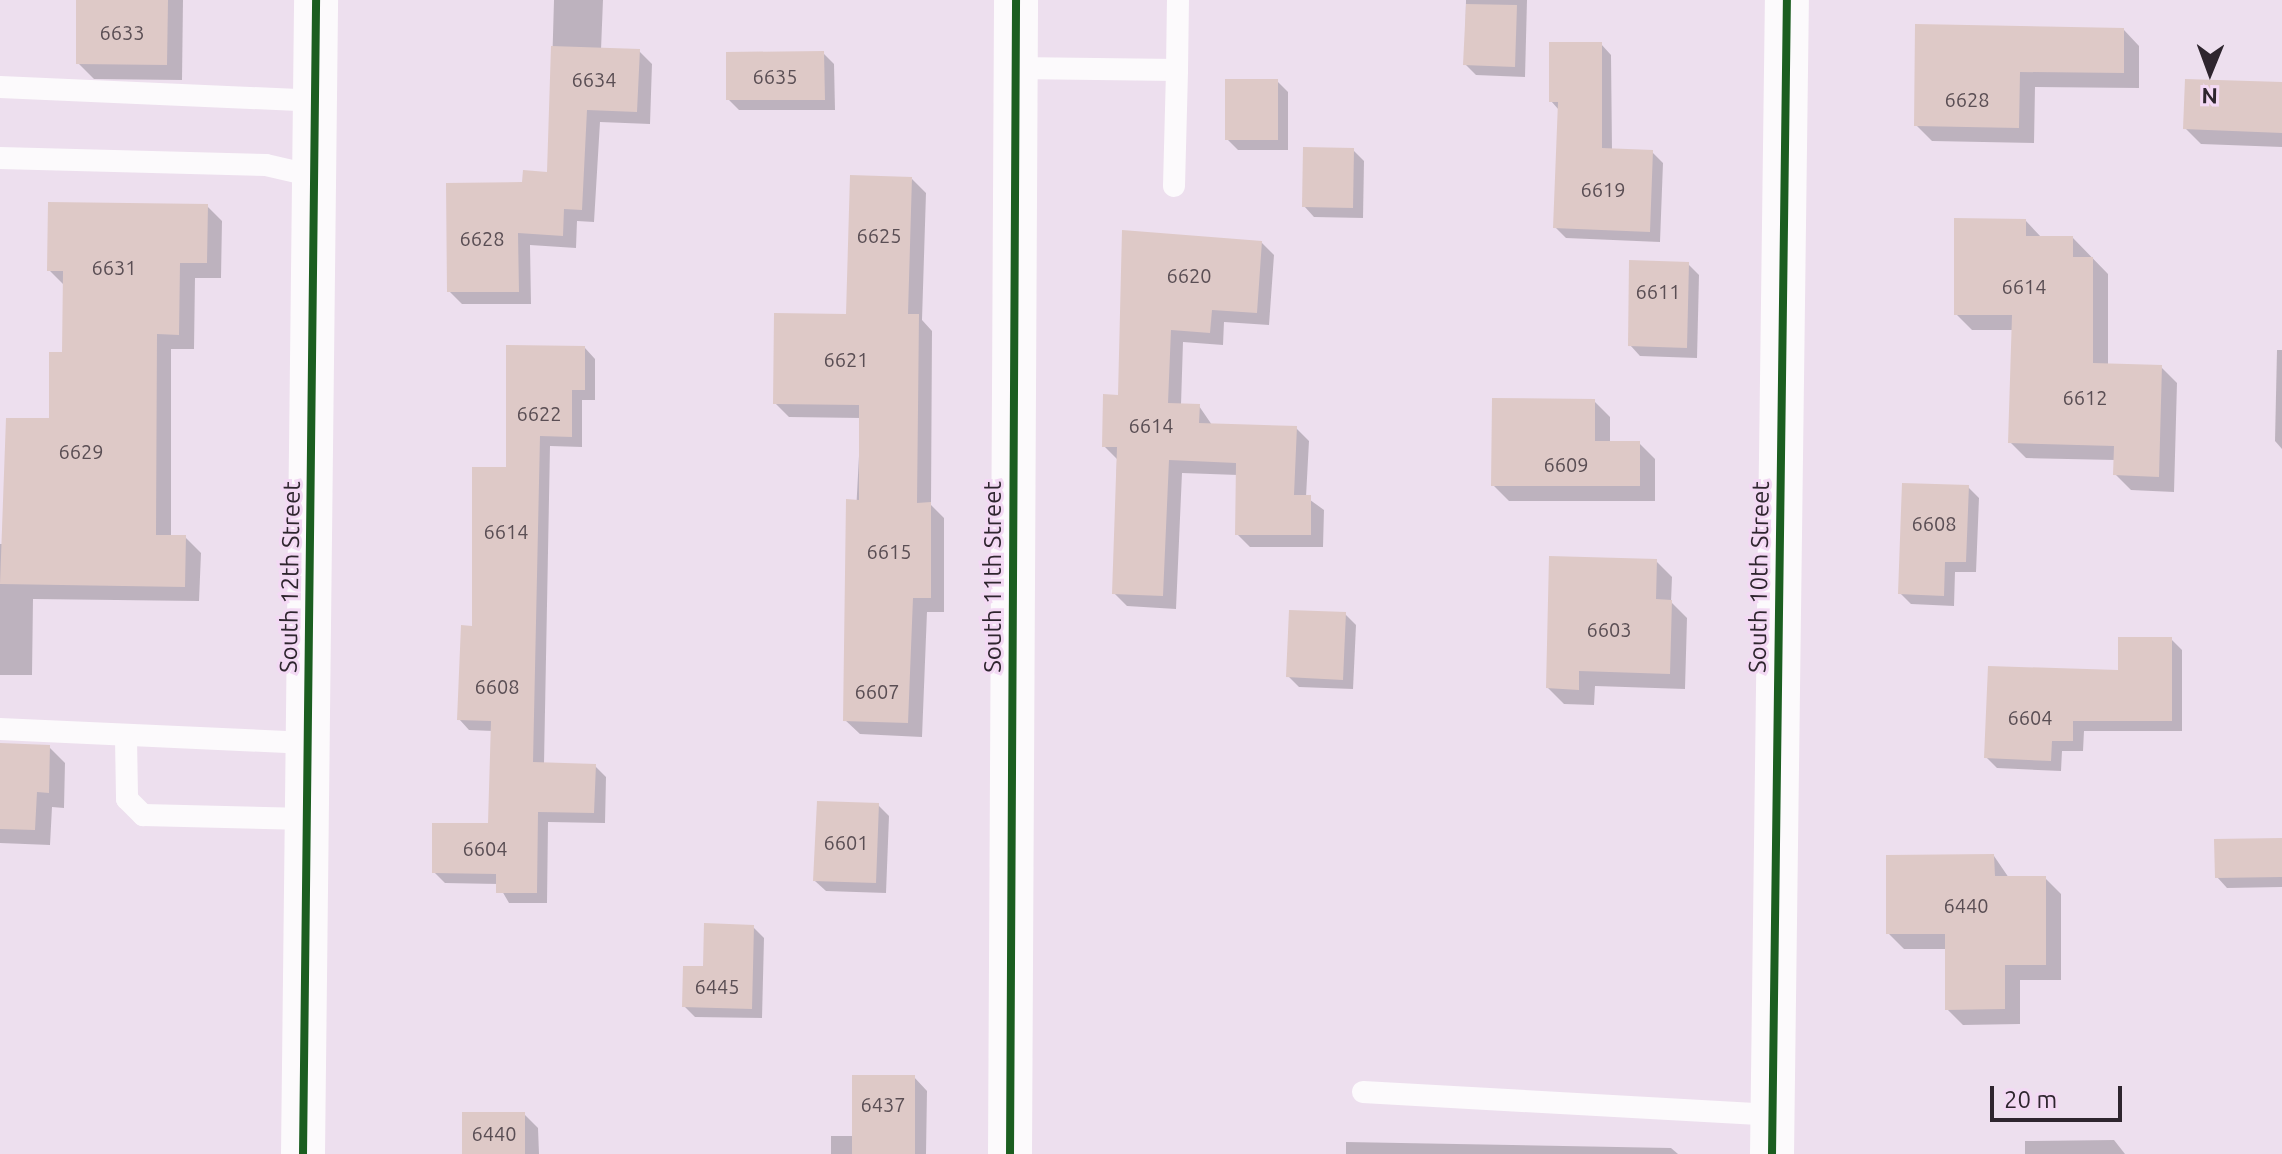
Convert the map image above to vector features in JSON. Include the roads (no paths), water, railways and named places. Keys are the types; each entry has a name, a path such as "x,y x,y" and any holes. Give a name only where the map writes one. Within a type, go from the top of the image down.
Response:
{"street":[{"name":"South 12th Street","path":"303,1154 316,0"},
{"name":"South 11th Street","path":"1010,1154 1016,0"},
{"name":"South 10th Street","path":"1772,1134 1787,0"}],"lane":[{"path":"1174,186 1178,0"},
{"path":"1016,68 1177,70"},
{"path":"0,87 315,101"},
{"path":"0,158 266,165 314,176"},
{"path":"0,729 126,739 308,743"},
{"path":"126,739 127,799 143,815 307,819"},
{"path":"1363,1092 1772,1134"}]}
